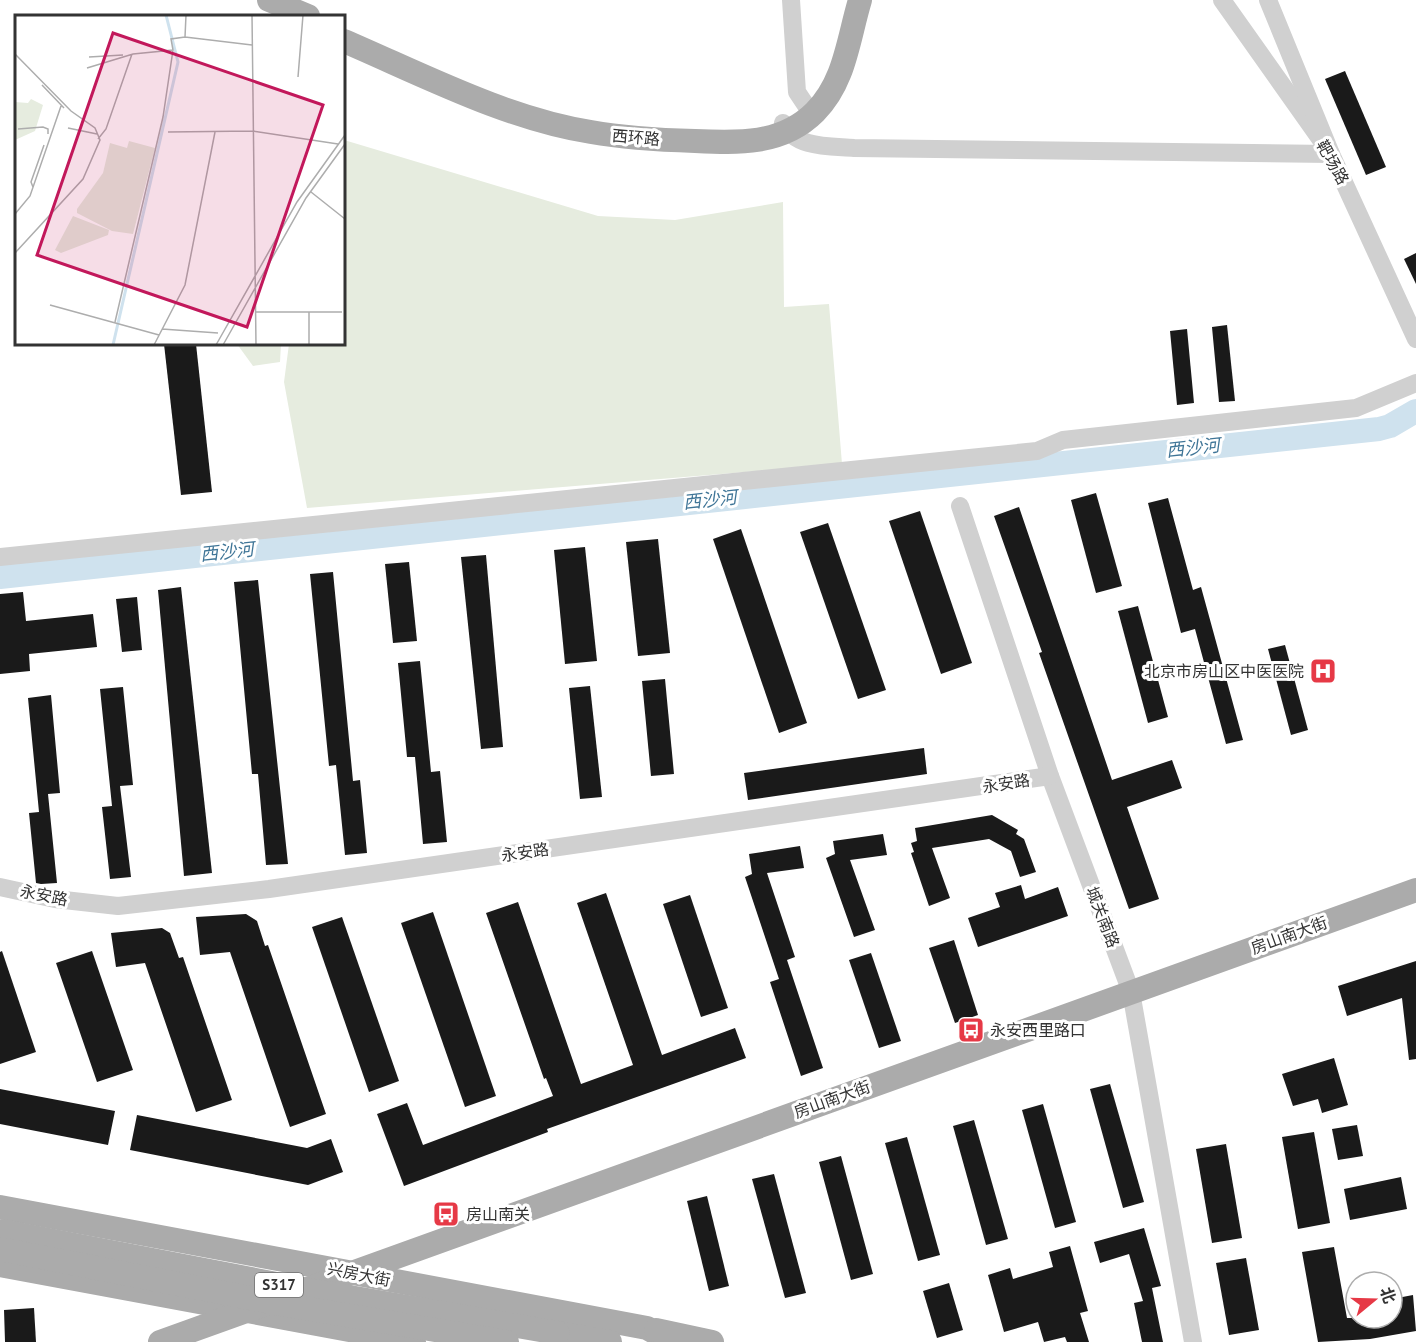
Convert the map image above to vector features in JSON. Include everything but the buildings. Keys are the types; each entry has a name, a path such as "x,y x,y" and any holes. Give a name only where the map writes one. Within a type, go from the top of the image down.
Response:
{"main road":[{"path":"248,0 285,15"},
{"path":"269,0 306,15"},
{"name":"西环路","path":"345,32 487,93 566,118 649,130 728,134 785,127 807,107 823,88 834,65 851,0"},
{"name":"西环路","path":"345,41 526,116 589,132 655,140 735,142 763,139 813,113 837,82 860,0"},
{"name":"房山南大街","path":"160,1342 1416,890"},
{"name":"兴房大街","path":"1,1229 352,1273 712,1342"},
{"name":"兴房大街","path":"1,1229 297,1288 610,1342"},
{"name":"S317","path":"1,1229 280,1304 507,1342"},
{"name":"S317","path":"0,1264 414,1342"},
{"name":"兴房大街","path":"647,1328 672,1342"}],"street":[{"path":"791,0 797,92 807,107"},
{"name":"靶场路","path":"1222,0 1331,154 1416,339"},
{"path":"785,127 810,145 854,148 1331,154 1268,0"},
{"path":"0,557 1037,451 1063,440 1356,408 1416,383"},
{"name":"城关南路","path":"960,506 1050,776 1131,992 1193,1342"},
{"name":"永安路","path":"0,886 55,899 129,905 269,890 1050,776"}],"shaded area":[{"path":"345,140 598,216 675,220 783,202 784,307 829,304 842,464 307,508 284,382 289,345 345,345"},
{"path":"238,345 281,345 280,362 253,366"}],"waterway":[{"name":"西沙河","path":"0,577 1379,429 1390,426 1416,411"}],"place":[{"name":"北京市房山区中医医院","path":"1323,671"},
{"name":"永安西里路口","path":"971,1030"},
{"name":"房山南关","path":"446,1214"}]}
